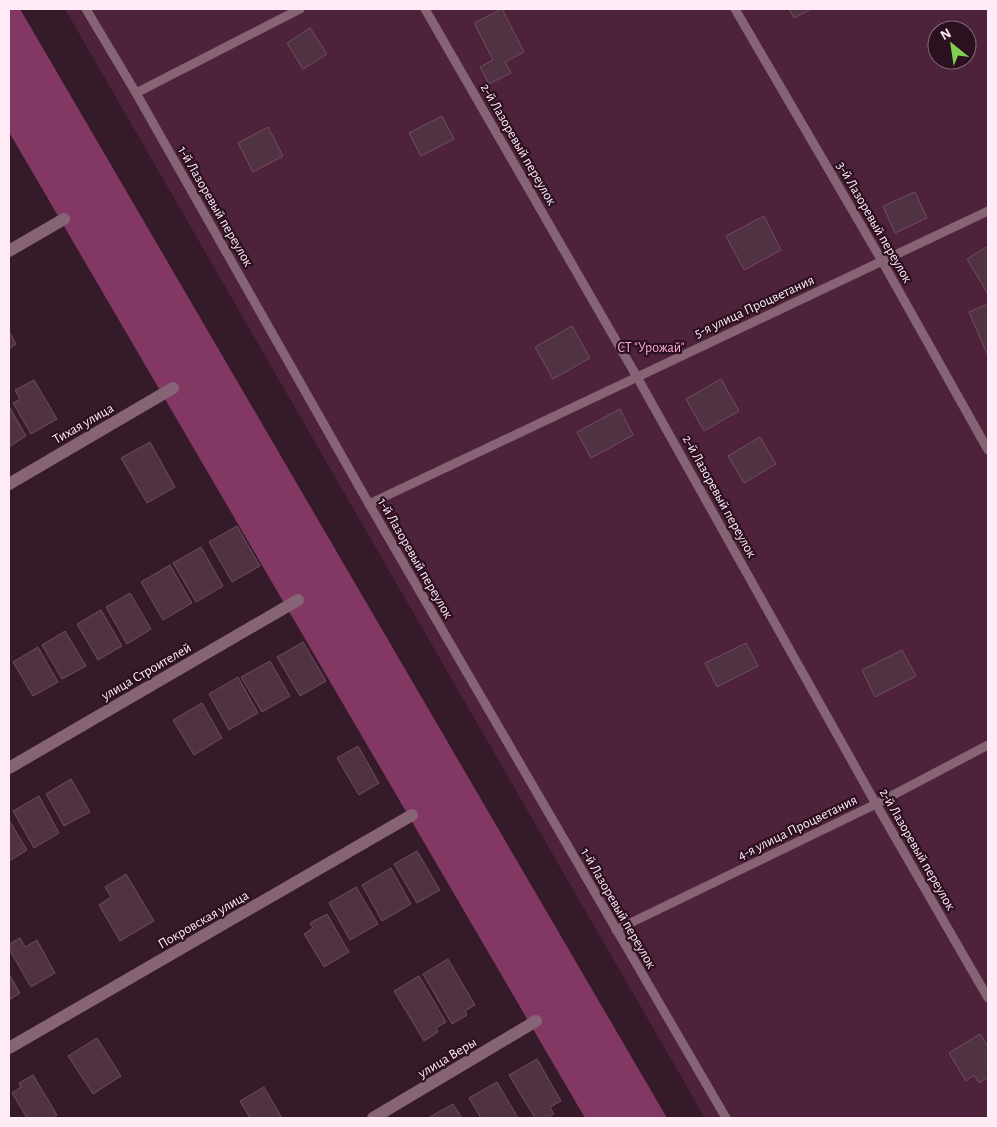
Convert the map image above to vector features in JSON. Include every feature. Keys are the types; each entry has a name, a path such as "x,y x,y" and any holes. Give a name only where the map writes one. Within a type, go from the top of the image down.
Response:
{"street":[{"path":"9,251 64,219"},
{"name":"Тихая улица","path":"9,484 173,388"},
{"name":"улица Строителей","path":"9,768 298,600"},
{"name":"Покровская улица","path":"9,1048 412,815"},
{"name":"улица Веры","path":"372,1118 536,1021"}],"lane":[{"name":"1-й Лазоревый переулок","path":"86,9 136,93 369,504 726,1118"},
{"path":"136,93 300,9"},
{"name":"2-й Лазоревый переулок","path":"425,9 637,377 876,804 988,998"},
{"name":"3-й Лазоревый переулок","path":"735,9 882,261 988,450"},
{"name":"5-я улица Процветания","path":"369,504 988,211"},
{"name":"4-я улица Процветания","path":"616,930 876,804 988,745"}],"green space":[{"name":"СТ \"Урожай\"","path":"65,9 988,9 988,1118 705,1118"}],"shaded area":[{"path":"9,9 20,9 667,1118 585,1118 9,132"}],"building":[{"path":"502,9 524,52 505,62 511,73 489,84 480,67 493,60 474,23"},
{"path":"789,9 811,9 794,18"},
{"path":"310,28 327,54 303,69 287,43"},
{"path":"442,116 454,139 421,156 409,133"},
{"path":"268,127 283,156 253,172 238,143"},
{"path":"915,192 927,218 895,233 883,206"},
{"path":"764,216 781,250 744,270 726,236"},
{"path":"988,246 988,294 967,259"},
{"path":"988,304 988,356 969,312"},
{"path":"572,326 590,358 553,379 535,347"},
{"path":"9,331 16,344 9,349"},
{"path":"721,379 739,411 704,431 686,399"},
{"path":"34,380 57,419 31,434 13,403 20,399 15,390"},
{"path":"9,406 26,436 9,447"},
{"path":"620,409 633,435 591,458 577,432"},
{"path":"760,437 776,464 744,483 728,456"},
{"path":"150,442 175,487 147,503 121,458"},
{"path":"237,526 260,566 232,582 209,542"},
{"path":"201,547 223,586 196,602 173,563"},
{"path":"170,565 192,603 163,620 141,582"},
{"path":"130,593 151,629 127,644 106,607"},
{"path":"101,610 122,646 98,660 77,624"},
{"path":"65,631 86,666 62,679 42,645"},
{"path":"303,642 326,681 300,696 277,657"},
{"path":"746,643 758,666 717,687 705,663"},
{"path":"38,647 58,682 33,696 13,662"},
{"path":"902,650 916,676 875,697 862,670"},
{"path":"270,661 290,696 262,712 241,677"},
{"path":"238,677 258,713 229,730 209,694"},
{"path":"202,703 222,738 194,755 173,720"},
{"path":"358,746 379,783 359,795 337,758"},
{"path":"71,779 90,812 64,826 46,794"},
{"path":"39,796 59,833 34,848 13,811"},
{"path":"9,820 27,850 9,861"},
{"path":"417,851 440,890 417,903 394,864"},
{"path":"391,868 411,904 382,921 362,885"},
{"path":"126,874 154,921 120,941 99,905 111,897 105,887"},
{"path":"356,887 378,924 350,940 329,903"},
{"path":"327,914 349,952 324,967 304,934 313,928 310,923"},
{"path":"20,938 25,947 37,940 55,973 31,987 9,949 9,944"},
{"path":"448,959 475,1005 465,1011 467,1015 452,1024 423,974"},
{"path":"9,974 20,993 9,1000"},
{"path":"419,976 446,1022 436,1028 438,1032 424,1041 394,991"},
{"path":"980,1034 988,1047 988,1077 979,1083 974,1075 966,1081 949,1053"},
{"path":"97,1038 121,1076 93,1094 68,1056"},
{"path":"537,1059 561,1101 550,1107 554,1114 547,1118 535,1118 509,1075"},
{"path":"33,1075 57,1115 51,1118 27,1118 12,1093 21,1087 19,1083"},
{"path":"497,1082 518,1118 481,1118 469,1098"},
{"path":"264,1087 282,1118 250,1118 240,1101"},
{"path":"453,1104 462,1118 428,1118"}]}
